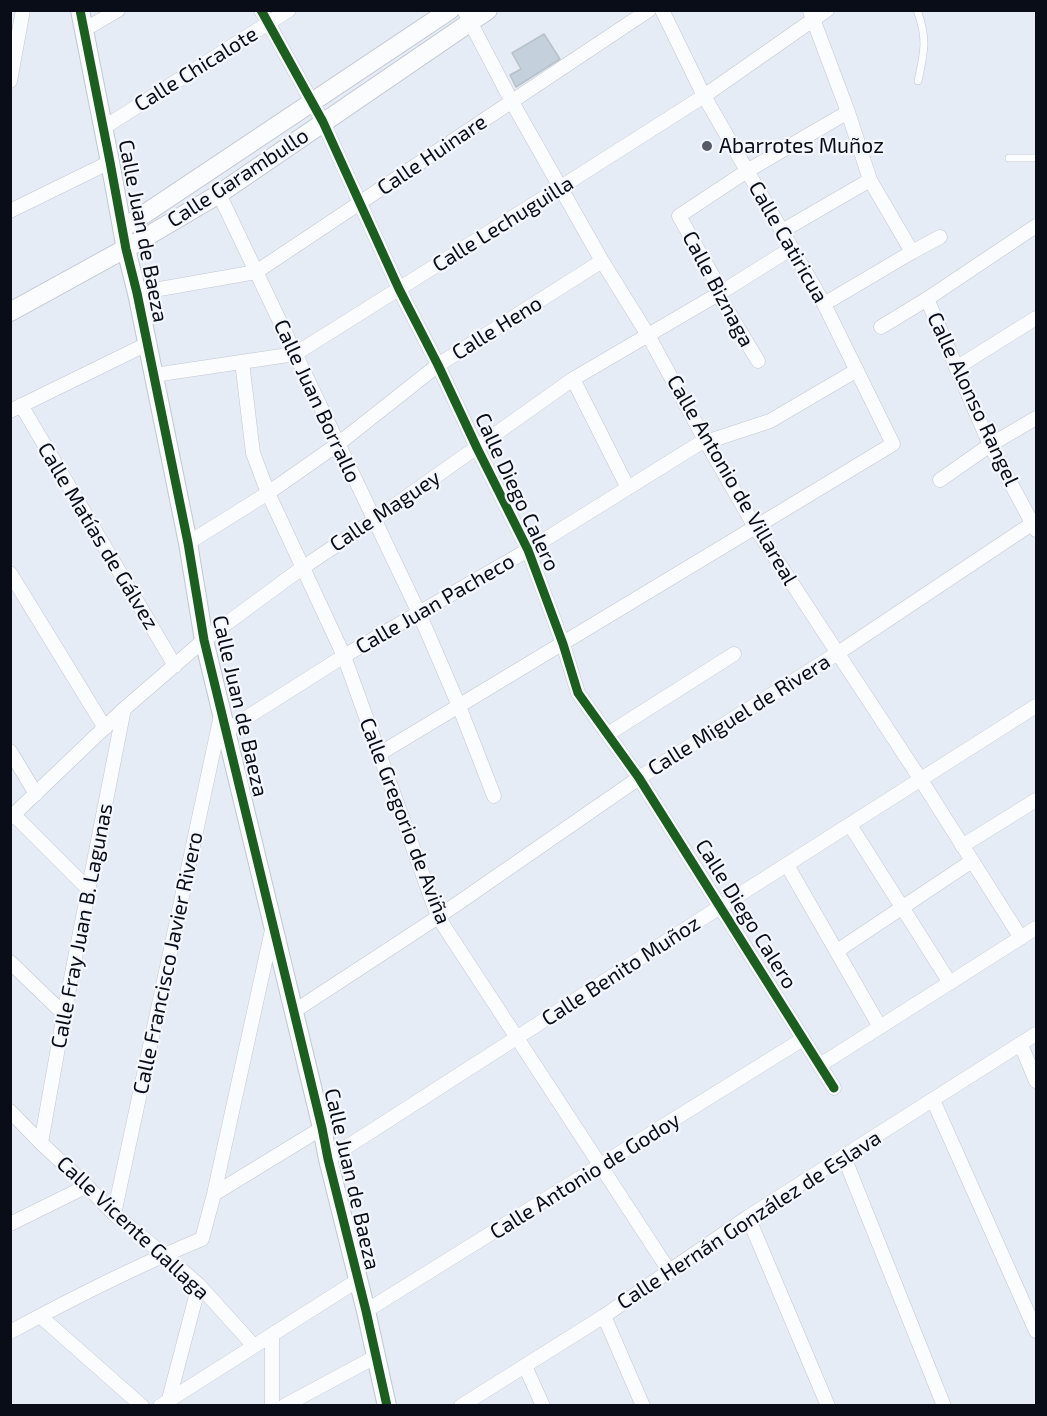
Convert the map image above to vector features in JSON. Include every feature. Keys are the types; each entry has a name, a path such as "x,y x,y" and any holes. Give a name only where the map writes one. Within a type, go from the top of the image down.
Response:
{"street":[{"path":"10,81 23,10"},
{"name":"Calle Juan de Baeza","path":"80,10 126,249 188,543 204,640 387,1406"},
{"path":"84,30 118,10"},
{"name":"Calle Diego Calero","path":"261,10 324,122 399,289 528,550 563,644 578,693 639,778 834,1088"},
{"name":"Calle Chicalote","path":"104,128 289,10"},
{"name":"Calle Garambullo","path":"122,229 450,10"},
{"name":"Calle Garambullo","path":"10,312 126,249 219,194 324,122 467,16 488,10"},
{"name":"Calle Huinare","path":"137,293 256,272 649,10"},
{"name":"Calle Catiricua","path":"662,10 704,96 824,304 893,444 755,527"},
{"name":"Calle Lechuguilla","path":"154,375 295,354 704,96 812,15 827,10"},
{"path":"812,15 870,180 912,252"},
{"name":"Calle Antonio de Villareal","path":"467,16 512,102 602,261 648,335 705,441 755,527 921,780 1021,938"},
{"path":"747,171 848,112"},
{"path":"10,211 110,162"},
{"name":"Calle Biznaga","path":"747,171 679,216 715,280 722,301 758,361"},
{"path":"782,231 870,180"},
{"name":"Calle Juan Borrallo","path":"219,194 419,614 459,706 494,796"},
{"path":"881,327 927,300 1036,226"},
{"path":"824,304 940,237"},
{"name":"Calle Maguey","path":"12,817 124,709 204,640 302,568 374,520 573,379 792,248"},
{"name":"Calle Heno","path":"188,543 268,493 338,444 438,365 602,261"},
{"name":"Calle Alonso Rangel","path":"927,300 990,445 1035,525"},
{"path":"956,368 1036,318"},
{"path":"16,408 147,344"},
{"name":"Calle Gregorio de Aviña","path":"242,362 253,453 268,493 344,656 438,917 670,1272"},
{"name":"Calle Juan Pacheco","path":"227,730 344,656 528,550 705,441 770,421 857,370"},
{"path":"573,379 628,488"},
{"name":"Calle Matías de Gálvez","path":"16,408 175,666"},
{"path":"940,480 990,445 1036,418"},
{"name":"Calle Miguel de Rivera","path":"293,1012 438,917 639,778 838,653 1035,525"},
{"path":"379,754 755,527"},
{"path":"10,573 105,728"},
{"path":"608,734 734,654"},
{"name":"Calle Benito Muñoz","path":"328,1159 1036,706"},
{"name":"Calle Fray Juan B. Lagunas","path":"41,1143 124,709"},
{"name":"Calle Francisco Javier Rivero","path":"114,1214 222,711"},
{"path":"10,751 36,794"},
{"path":"962,846 1036,800"},
{"path":"12,817 89,890"},
{"path":"850,825 950,982"},
{"path":"837,951 972,861"},
{"path":"787,865 880,1027"},
{"path":"10,1332 164,1254 202,1239 273,928"},
{"path":"820,1065 1036,928"},
{"path":"10,962 64,1014"},
{"name":"Calle Hernán González de Eslava","path":"461,1406 604,1316 748,1217 1036,1034"},
{"name":"Calle Antonio de Godoy","path":"366,1311 803,1040"},
{"path":"1021,1045 1036,1081"},
{"path":"933,1100 1036,1331"},
{"name":"Calle Vicente Gallaga","path":"11,1113 114,1214 199,1286 254,1346"},
{"path":"214,1194 322,1128"},
{"path":"844,1157 944,1406"},
{"path":"10,1224 87,1186"},
{"path":"748,1217 828,1406"},
{"path":"165,1404 358,1280"},
{"path":"165,1404 199,1286"},
{"path":"40,1316 142,1406"},
{"path":"604,1316 643,1406"},
{"path":"272,1336 272,1406"},
{"path":"284,1406 375,1357"},
{"path":"525,1366 543,1406"}],"lane":[{"path":"917,10 925,46 918,81"},
{"path":"1009,158 1036,158"}],"building":[{"path":"544,34 560,59 516,87 510,75 521,69 512,53"}],"cycle path":[{"path":"80,10 126,249 188,543 204,640 387,1406"},
{"path":"261,10 323,122 399,289 528,550 563,644 578,693 639,778 834,1088"}],"place":[{"name":"Abarrotes Muñoz","path":"707,146"}]}
